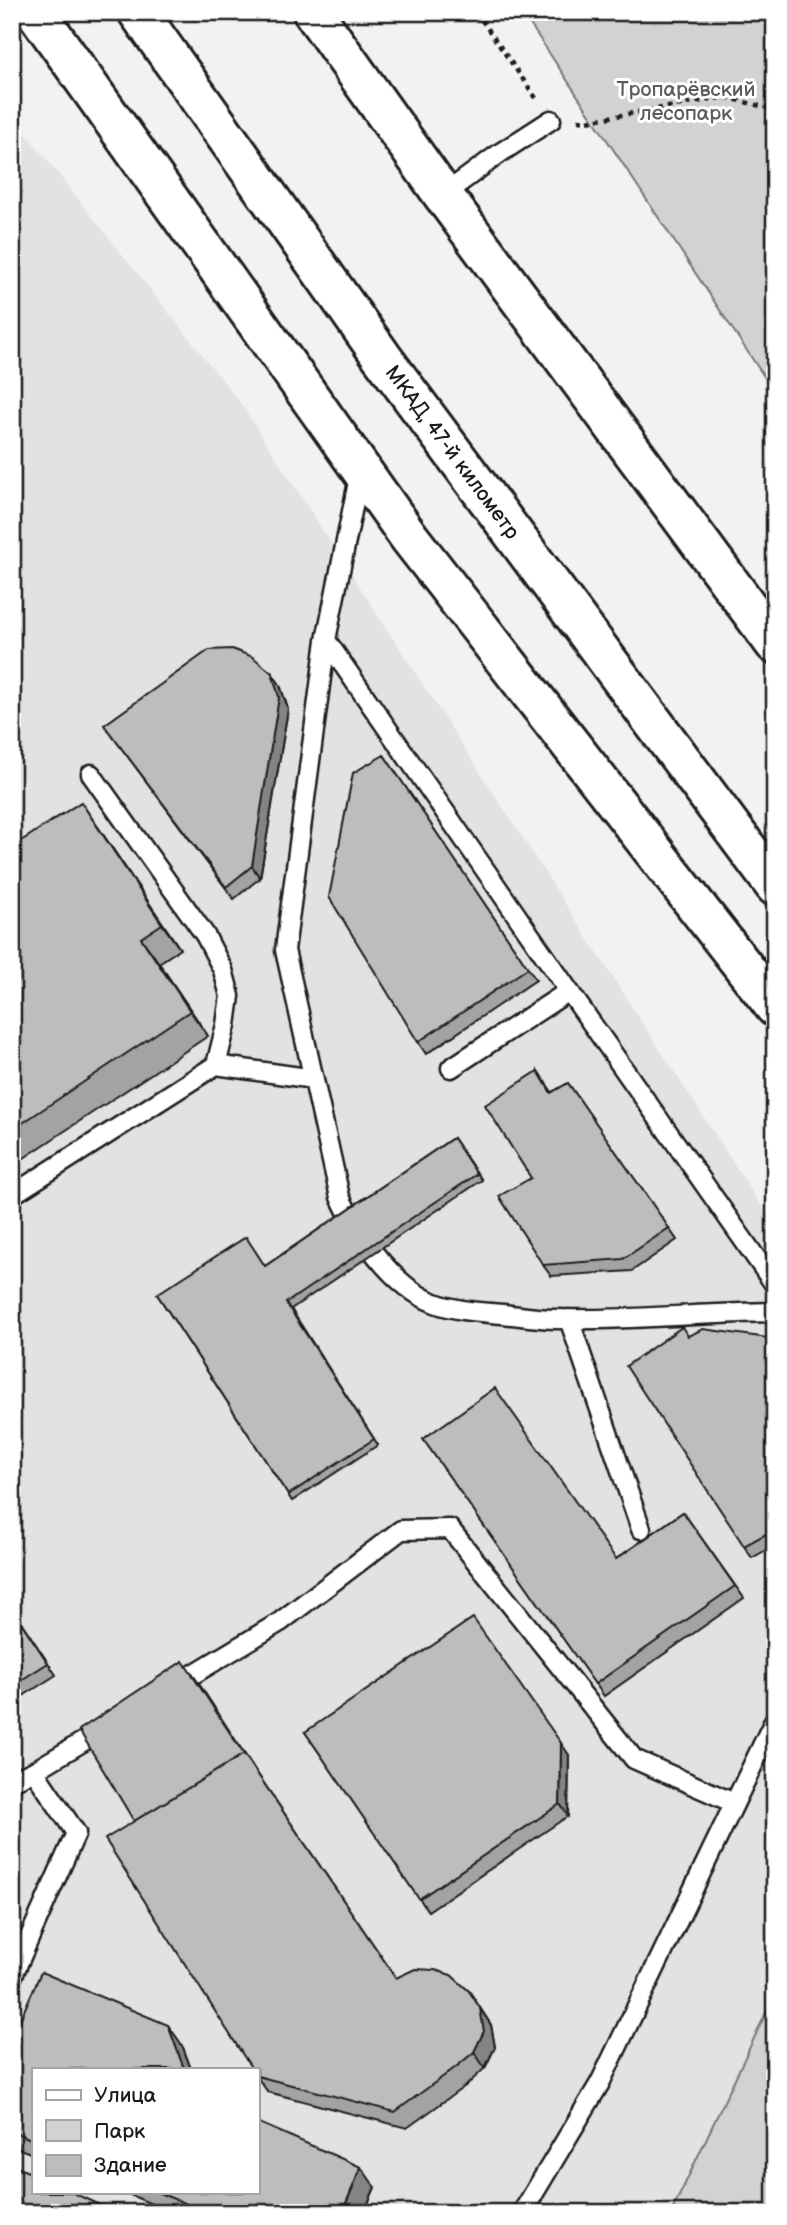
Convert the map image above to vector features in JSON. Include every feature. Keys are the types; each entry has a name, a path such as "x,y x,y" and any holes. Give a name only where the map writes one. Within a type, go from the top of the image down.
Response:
{"main road":[{"path":"36,12 409,537 775,1007"},
{"name":"МКАД, 47-й километр","path":"138,12 382,357 775,886"},
{"path":"313,12 443,195 775,644"}],"lane":[{"path":"443,195 551,120"},
{"path":"350,1217 340,1197 285,950 327,640 360,469"},
{"path":"327,640 775,1285"},
{"path":"91,774 205,935 223,970 230,996 216,1065"},
{"path":"451,1068 569,991"},
{"path":"12,1195 216,1065 314,1079"},
{"path":"374,1253 391,1274 435,1303 467,1310 569,1319 775,1312"},
{"path":"569,1319 641,1529"},
{"path":"163,1693 280,1622 401,1530 450,1529 634,1759 734,1803"},
{"path":"522,2213 600,2083 775,1719"},
{"path":"12,1781 34,1771 116,1721"},
{"path":"12,1977 76,1833 34,1771"}],"path":[{"path":"476,12 551,120 587,121 726,97 775,110"}],"shaded area":[{"path":"12,116 239,401 775,1227 775,1994 671,2213 12,2213"}],"green space":[{"name":"Тропарёвский лесопарк","path":"522,12 775,12 775,393"},
{"path":"775,1994 775,2213 671,2213"}],"building":[{"path":"232,649 253,657 272,673 279,697 252,866 226,887 104,725 209,650"},
{"path":"384,755 528,968 418,1042 329,897 353,773"},
{"path":"81,802 162,924 141,938 190,1011 12,1130 12,847"},
{"path":"538,1071 551,1093 568,1083 669,1228 623,1259 543,1265 499,1196 531,1178 485,1105"},
{"path":"453,1138 477,1174 286,1303 374,1439 288,1495 157,1294 246,1237 265,1266"},
{"path":"682,1327 688,1336 703,1329 775,1339 775,1529 744,1546 626,1366"},
{"path":"495,1388 616,1559 683,1512 735,1586 595,1684 423,1439"},
{"path":"12,1609 48,1663 12,1686"},
{"path":"473,1618 561,1743 560,1804 419,1899 305,1732"},
{"path":"183,1661 244,1754 134,1821 79,1730"},
{"path":"244,1754 396,1978 415,1969 435,1970 451,1975 469,1991 480,2008 484,2031 474,2052 395,2112 259,2077 259,2068 251,2068 105,1839"},
{"path":"41,1972 168,2025 184,2068 32,2068 32,2140 12,2131 12,2038"},
{"path":"259,2123 361,2167 342,2213 208,2213 162,2194 259,2194"},
{"path":"12,2165 32,2174 32,2194 75,2194 117,2213 12,2213"}]}
